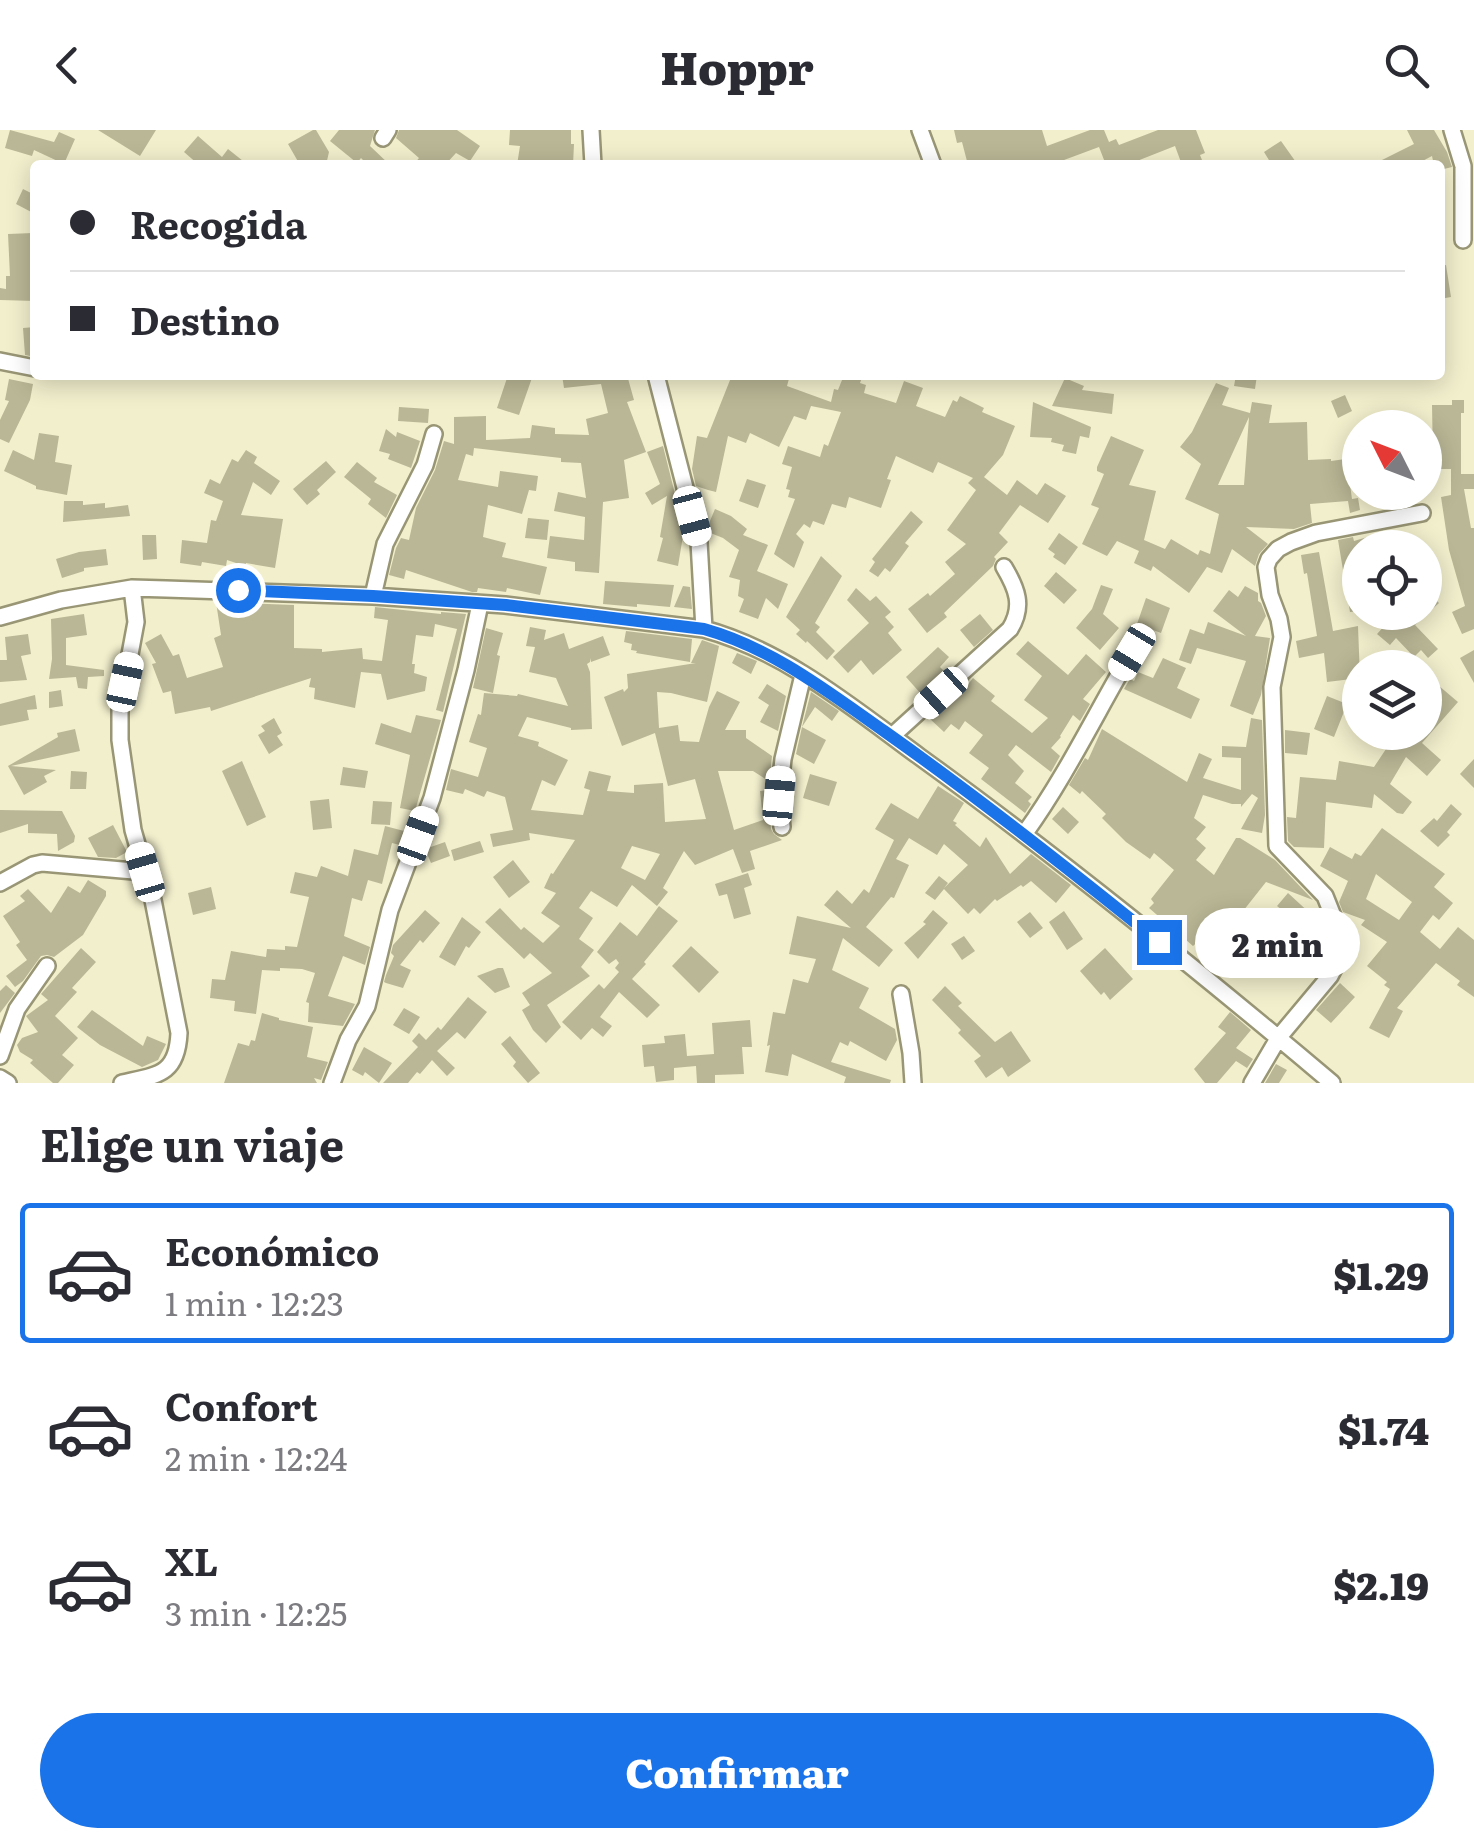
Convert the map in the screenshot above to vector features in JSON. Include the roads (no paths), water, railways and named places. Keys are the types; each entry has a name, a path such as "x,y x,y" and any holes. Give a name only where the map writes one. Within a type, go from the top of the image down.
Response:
{"street":[{"path":"590,130 593,160"},
{"path":"920,130 931,160"},
{"path":"1452,130 1463,166 1463,240"},
{"path":"0,362 30,367"},
{"path":"658,380 699,542 704,629"},
{"path":"373,596 384,544 425,465 434,434"},
{"path":"1252,1083 1279,1037 1330,976 1343,941 1325,896 1277,846 1272,687 1282,637 1266,567 1278,549 1304,538 1422,513"},
{"path":"892,736 1010,629 1018,616 1019,600 1004,567"},
{"path":"122,1083 161,1073 178,1051 179,1033 153,900 132,830 120,740 120,708 136,622 132,588"},
{"path":"0,617 61,600 132,588 373,596 480,604 704,629 732,637 804,674 1025,833 1332,1083"},
{"path":"332,1083 348,1040 367,1006 390,910 432,798 480,604"},
{"path":"1025,833 1053,794 1132,652"},
{"path":"782,827 782,759 804,674"},
{"path":"0,884 32,865 42,864 145,872"},
{"path":"0,1056 17,1009 47,966"},
{"path":"901,994 912,1053 912,1083"},
{"path":"0,1078 8,1083"}]}
